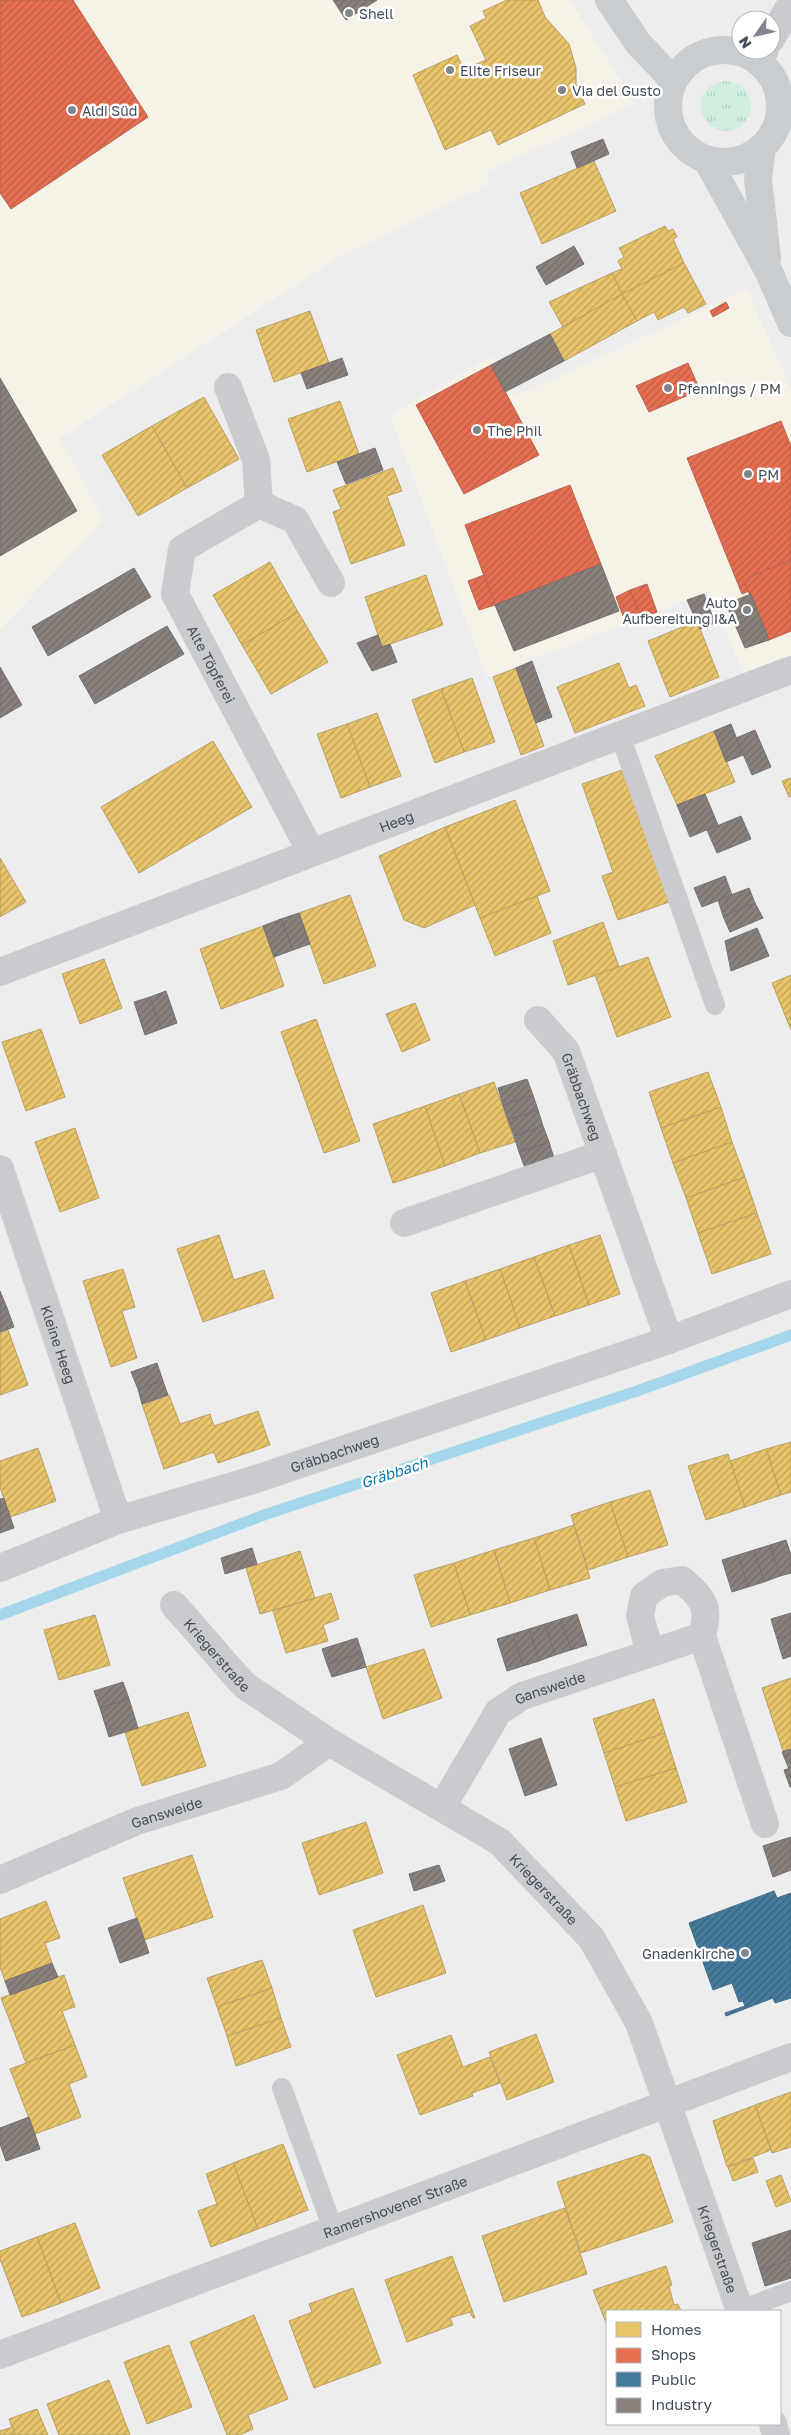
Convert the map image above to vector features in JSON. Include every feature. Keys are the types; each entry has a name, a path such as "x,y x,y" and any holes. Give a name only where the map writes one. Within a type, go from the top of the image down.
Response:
{"main road":[{"path":"609,0 638,42 673,80"},
{"path":"731,50 721,49 702,53 685,64 673,80 668,98 668,118 676,136 690,151 707,160 736,161 750,156 762,147 774,131 780,113 778,94 768,60"},
{"path":"762,147 758,179 769,272"},
{"path":"707,160 769,272 791,323"}],"street":[{"path":"781,22 791,4"},
{"path":"228,387 256,460 259,504 295,520 331,583"},
{"name":"Alte Töpferei","path":"259,504 182,549 175,594 311,852"},
{"name":"Heeg","path":"0,972 791,670"},
{"name":"Gräbbachweg","path":"538,1020 566,1051 669,1340"},
{"name":"Gräbbachweg","path":"404,1223 603,1154"},
{"name":"Kleine Heeg","path":"0,1169 118,1520"},
{"name":"Gräbbachweg","path":"0,1568 118,1520 253,1480 669,1340 791,1294"},
{"path":"650,1653 640,1616 644,1596 662,1583 682,1580 700,1596 707,1616 702,1636 764,1824"},
{"name":"Kriegerstraße","path":"174,1605 244,1685 329,1742 500,1842 592,1939 638,2023 668,2102 740,2310"},
{"name":"Gansweide","path":"442,1807 488,1726 498,1712 508,1704 522,1696 702,1636"},
{"name":"Gansweide","path":"0,1880 137,1821 281,1776 329,1742"},
{"name":"Ramershovener Straße","path":"0,2356 791,2057"}],"lane":[{"path":"620,735 715,1005"},
{"path":"282,2088 333,2229"},
{"path":"743,2310 791,2291"}],"shaded area":[{"path":"0,0 570,0 635,104 486,172 489,185 341,256 60,438 103,520 0,630"},
{"path":"747,289 791,389 791,656 744,675 709,592 487,677 390,416 492,356 516,396"}],"green space":[{"path":"721,81 731,81 744,88 751,101 751,111 744,124 731,131 721,131 712,127 705,120 701,111 701,101 705,92 712,85"}],"building: Homes":[{"path":"507,0 538,0 545,17 569,44 576,68 576,85 585,104 498,145 491,130 445,150 413,75 457,55 464,69 486,60 470,26 486,18 483,11"},
{"path":"594,161 616,211 542,244 520,193"},
{"path":"665,226 668,231 673,229 677,237 673,239 684,263 622,294 612,273 622,269 618,261 624,257 619,248"},
{"path":"684,263 706,304 688,313 684,307 658,320 654,312 637,321 622,294"},
{"path":"612,273 622,294 563,327 549,302"},
{"path":"622,294 637,321 564,361 550,334"},
{"path":"310,311 329,363 274,382 256,330"},
{"path":"204,397 239,459 187,488 152,426"},
{"path":"340,401 359,454 307,472 288,419"},
{"path":"152,426 187,488 138,516 102,455"},
{"path":"393,468 402,491 387,496 405,545 351,564 333,512 341,509 333,490"},
{"path":"270,562 298,612 242,645 213,595"},
{"path":"426,575 443,625 382,647 365,597"},
{"path":"298,612 328,662 271,694 242,645"},
{"path":"697,621 719,677 670,697 648,641"},
{"path":"619,663 629,688 636,685 645,706 575,733 557,687"},
{"path":"516,668 544,746 521,755 493,677"},
{"path":"472,678 495,742 464,752 441,689"},
{"path":"441,689 464,752 435,763 412,700"},
{"path":"377,713 401,776 370,787 347,724"},
{"path":"347,724 370,787 341,798 317,734"},
{"path":"714,731 735,782 677,805 655,756"},
{"path":"213,741 252,807 139,873 101,807"},
{"path":"622,770 669,902 618,920 602,876 613,872 582,784"},
{"path":"791,778 791,796 789,797 782,781"},
{"path":"515,800 550,891 480,918 445,827"},
{"path":"445,827 475,905 424,928 404,920 379,856"},
{"path":"0,858 26,902 0,917"},
{"path":"350,895 376,966 324,984 299,913"},
{"path":"537,896 551,933 495,956 480,918"},
{"path":"603,922 619,967 568,985 553,941"},
{"path":"263,926 284,986 221,1009 200,949"},
{"path":"648,957 671,1017 617,1037 595,975"},
{"path":"104,959 122,1008 80,1024 62,974"},
{"path":"791,975 791,1030 772,983"},
{"path":"415,1003 430,1040 402,1052 386,1014"},
{"path":"316,1019 360,1141 324,1153 281,1032"},
{"path":"41,1029 65,1097 26,1111 2,1042"},
{"path":"708,1072 721,1107 661,1128 649,1092"},
{"path":"494,1082 515,1142 480,1153 459,1094"},
{"path":"459,1094 480,1153 445,1166 425,1106"},
{"path":"425,1106 445,1166 393,1183 373,1124"},
{"path":"721,1107 732,1142 673,1163 661,1128"},
{"path":"75,1128 99,1198 60,1212 35,1142"},
{"path":"732,1142 745,1177 686,1198 673,1163"},
{"path":"745,1177 757,1213 698,1233 686,1198"},
{"path":"757,1213 771,1254 712,1274 698,1233"},
{"path":"219,1235 234,1280 264,1270 274,1298 203,1322 177,1249"},
{"path":"600,1235 620,1294 589,1305 569,1245"},
{"path":"569,1245 589,1305 555,1316 534,1257"},
{"path":"534,1257 555,1316 520,1328 500,1269"},
{"path":"123,1269 135,1307 122,1311 137,1358 111,1367 83,1281"},
{"path":"500,1269 520,1328 486,1340 465,1281"},
{"path":"465,1281 486,1340 451,1352 431,1293"},
{"path":"8,1330 28,1385 0,1395 0,1333"},
{"path":"169,1395 180,1424 210,1414 214,1426 258,1411 270,1445 218,1463 214,1452 164,1469 142,1404"},
{"path":"791,1442 791,1492 781,1495 766,1449"},
{"path":"38,1448 56,1501 10,1517 0,1487 0,1461"},
{"path":"766,1449 781,1495 745,1507 730,1461"},
{"path":"728,1454 745,1507 706,1520 688,1466"},
{"path":"650,1490 668,1545 628,1557 610,1502"},
{"path":"610,1502 628,1557 588,1570 571,1515"},
{"path":"574,1525 590,1578 550,1590 534,1538"},
{"path":"534,1538 550,1590 510,1603 494,1550"},
{"path":"494,1550 510,1603 470,1615 454,1563"},
{"path":"300,1551 315,1598 260,1614 246,1568"},
{"path":"454,1563 470,1615 431,1627 414,1575"},
{"path":"331,1593 339,1619 323,1625 328,1641 286,1653 273,1611"},
{"path":"95,1615 110,1665 59,1680 44,1630"},
{"path":"424,1649 442,1698 383,1719 366,1667"},
{"path":"791,1678 791,1749 783,1751 762,1688"},
{"path":"654,1699 665,1733 604,1753 593,1719"},
{"path":"188,1712 206,1766 142,1786 125,1732"},
{"path":"665,1733 676,1768 615,1787 604,1753"},
{"path":"676,1768 687,1802 626,1821 615,1787"},
{"path":"366,1822 383,1873 319,1895 302,1843"},
{"path":"192,1855 213,1917 144,1940 123,1878"},
{"path":"46,1901 60,1938 45,1943 52,1963 5,1981 0,1967 0,1919"},
{"path":"423,1905 446,1973 376,1997 353,1930"},
{"path":"262,1960 272,1988 217,2007 207,1978"},
{"path":"64,1975 75,2007 62,2011 75,2045 26,2063 1,1998"},
{"path":"272,1988 281,2018 227,2036 217,2007"},
{"path":"281,2018 291,2047 236,2066 227,2036"},
{"path":"536,2034 554,2082 507,2100 489,2052"},
{"path":"451,2035 463,2067 490,2057 500,2083 472,2093 473,2096 420,2115 397,2055"},
{"path":"75,2045 87,2077 69,2084 81,2117 35,2134 10,2069"},
{"path":"791,2092 791,2147 772,2153 755,2105"},
{"path":"755,2105 771,2150 727,2167 713,2121"},
{"path":"283,2144 308,2210 258,2229 233,2163"},
{"path":"643,2154 650,2157 673,2222 581,2253 557,2182"},
{"path":"753,2158 758,2172 733,2181 728,2167"},
{"path":"233,2163 258,2229 211,2247 198,2211 217,2204 206,2174"},
{"path":"781,2175 791,2201 776,2207 766,2181"},
{"path":"565,2208 587,2274 504,2302 482,2236"},
{"path":"75,2223 100,2288 61,2303 37,2237"},
{"path":"37,2237 61,2303 22,2317 0,2259 0,2251"},
{"path":"452,2256 475,2318 473,2318 470,2312 450,2318 453,2325 407,2342 385,2280"},
{"path":"666,2266 672,2285 669,2286 674,2305 678,2304 681,2310 606,2310 606,2322 593,2290"},
{"path":"353,2288 381,2363 314,2388 289,2321 312,2312 309,2304"},
{"path":"254,2315 288,2399 248,2415 253,2429 240,2435 227,2435 190,2342"},
{"path":"169,2345 192,2407 147,2424 124,2362"},
{"path":"109,2380 130,2435 59,2435 47,2404"},
{"path":"37,2409 48,2435 15,2435 9,2419"},
{"path":"13,2427 15,2435 0,2435 0,2431"}],"building: Shops":[{"name":"Aldi Süd","path":"0,0 73,0 148,117 11,209 0,193"},
{"path":"726,302 729,308 713,317 710,311"},
{"name":"Pfennings / PM","path":"688,363 700,390 649,412 636,386"},
{"name":"The Phil","path":"491,365 539,455 464,494 416,405"},
{"path":"781,421 791,446 791,560 749,577 745,584 749,591 742,594 687,458"},
{"path":"570,485 601,564 495,605 465,525"},
{"path":"791,560 791,631 769,640 745,584 749,577"},
{"path":"484,575 495,605 479,610 468,581"},
{"path":"647,584 657,612 641,618 630,590"},
{"path":"630,590 641,618 626,624 616,597"}],"building: Public":[{"name":"Gnadenkirche","path":"774,1891 777,1898 791,1893 791,1998 775,2003 773,1998 726,2016 725,2013 745,2006 743,2001 739,2002 732,1983 713,1990 689,1923"}],"building: Industry":[{"name":"Shell","path":"333,0 377,0 346,20"},
{"path":"603,139 609,154 577,168 571,152"},
{"path":"574,246 584,264 546,285 536,267"},
{"path":"550,334 564,361 505,392 491,365"},
{"path":"342,358 348,375 307,389 301,373"},
{"path":"0,378 77,511 0,556"},
{"path":"375,448 383,470 346,484 337,462"},
{"path":"601,564 619,611 514,651 495,605"},
{"path":"134,568 151,597 48,656 32,627"},
{"path":"704,594 715,623 700,629 687,600"},
{"path":"751,594 769,640 745,648 726,604"},
{"path":"167,626 184,654 95,704 79,676"},
{"path":"378,635 382,647 390,644 397,662 372,671 357,643"},
{"path":"532,661 552,717 536,723 516,668"},
{"path":"0,667 22,705 0,718"},
{"path":"731,724 743,755 726,762 714,731"},
{"path":"755,730 771,767 752,775 736,738"},
{"path":"705,794 718,825 690,837 677,805"},
{"path":"741,816 751,839 717,853 707,830"},
{"path":"725,876 732,895 702,907 694,888"},
{"path":"749,888 755,903 723,916 718,900"},
{"path":"755,903 763,918 730,932 723,916"},
{"path":"299,913 310,944 293,950 281,919"},
{"path":"281,919 293,950 274,957 263,926"},
{"path":"757,928 769,956 731,971 725,941"},
{"path":"166,991 177,1023 161,1029 150,997"},
{"path":"150,997 161,1029 145,1035 134,1002"},
{"path":"527,1079 533,1095 503,1105 498,1088"},
{"path":"533,1095 538,1110 508,1120 503,1105"},
{"path":"538,1110 543,1126 514,1136 508,1120"},
{"path":"543,1126 549,1142 519,1152 514,1136"},
{"path":"549,1142 554,1158 525,1168 519,1152"},
{"path":"0,1291 7,1308 0,1311"},
{"path":"7,1308 14,1327 0,1332 0,1311"},
{"path":"157,1363 163,1381 138,1389 131,1372"},
{"path":"163,1381 168,1395 142,1404 138,1389"},
{"path":"4,1498 14,1528 0,1533 0,1499"},
{"path":"786,1540 791,1555 791,1573 780,1576 770,1545"},
{"path":"770,1545 780,1576 764,1582 754,1550"},
{"path":"252,1548 257,1564 225,1574 221,1558"},
{"path":"754,1550 764,1582 748,1587 738,1555"},
{"path":"738,1555 748,1587 732,1592 722,1560"},
{"path":"791,1613 791,1634 777,1639 771,1619"},
{"path":"577,1614 587,1645 571,1650 561,1619"},
{"path":"561,1619 571,1650 555,1655 545,1624"},
{"path":"545,1624 555,1655 539,1661 529,1629"},
{"path":"529,1629 539,1661 523,1666 513,1634"},
{"path":"513,1634 523,1666 507,1671 497,1639"},
{"path":"791,1634 791,1656 783,1659 777,1639"},
{"path":"357,1638 362,1653 327,1664 322,1649"},
{"path":"362,1653 366,1667 332,1677 327,1664"},
{"path":"123,1682 129,1699 100,1708 94,1691"},
{"path":"129,1699 138,1728 109,1737 100,1708"},
{"path":"541,1738 557,1785 525,1796 509,1749"},
{"path":"791,1749 791,1768 789,1769 782,1752"},
{"path":"791,1768 791,1787 790,1787 784,1770"},
{"path":"791,1837 791,1870 773,1877 763,1846"},
{"path":"439,1865 445,1881 414,1891 409,1874"},
{"path":"137,1918 149,1953 120,1963 108,1928"},
{"path":"52,1963 58,1977 10,1995 5,1981"},
{"path":"29,2117 40,2149 6,2161 0,2144 0,2128"},
{"path":"791,2230 791,2260 760,2270 752,2243"},
{"path":"790,2260 791,2278 765,2286 760,2270"}],"waterway":[{"name":"Gräbbach","path":"0,1615 264,1515 637,1391 791,1335"}],"place":[{"name":"Shell","path":"349,13"},
{"name":"Elite Friseur","path":"450,70"},
{"name":"Via del Gusto","path":"562,90"},
{"name":"Aldi Süd","path":"72,110"},
{"name":"Pfennings / PM","path":"668,388"},
{"name":"The Phil","path":"477,430"},
{"name":"PM","path":"748,474"},
{"name":"Auto Aufbereitung I&A","path":"747,610"},
{"name":"Gnadenkirche","path":"745,1953"}]}
